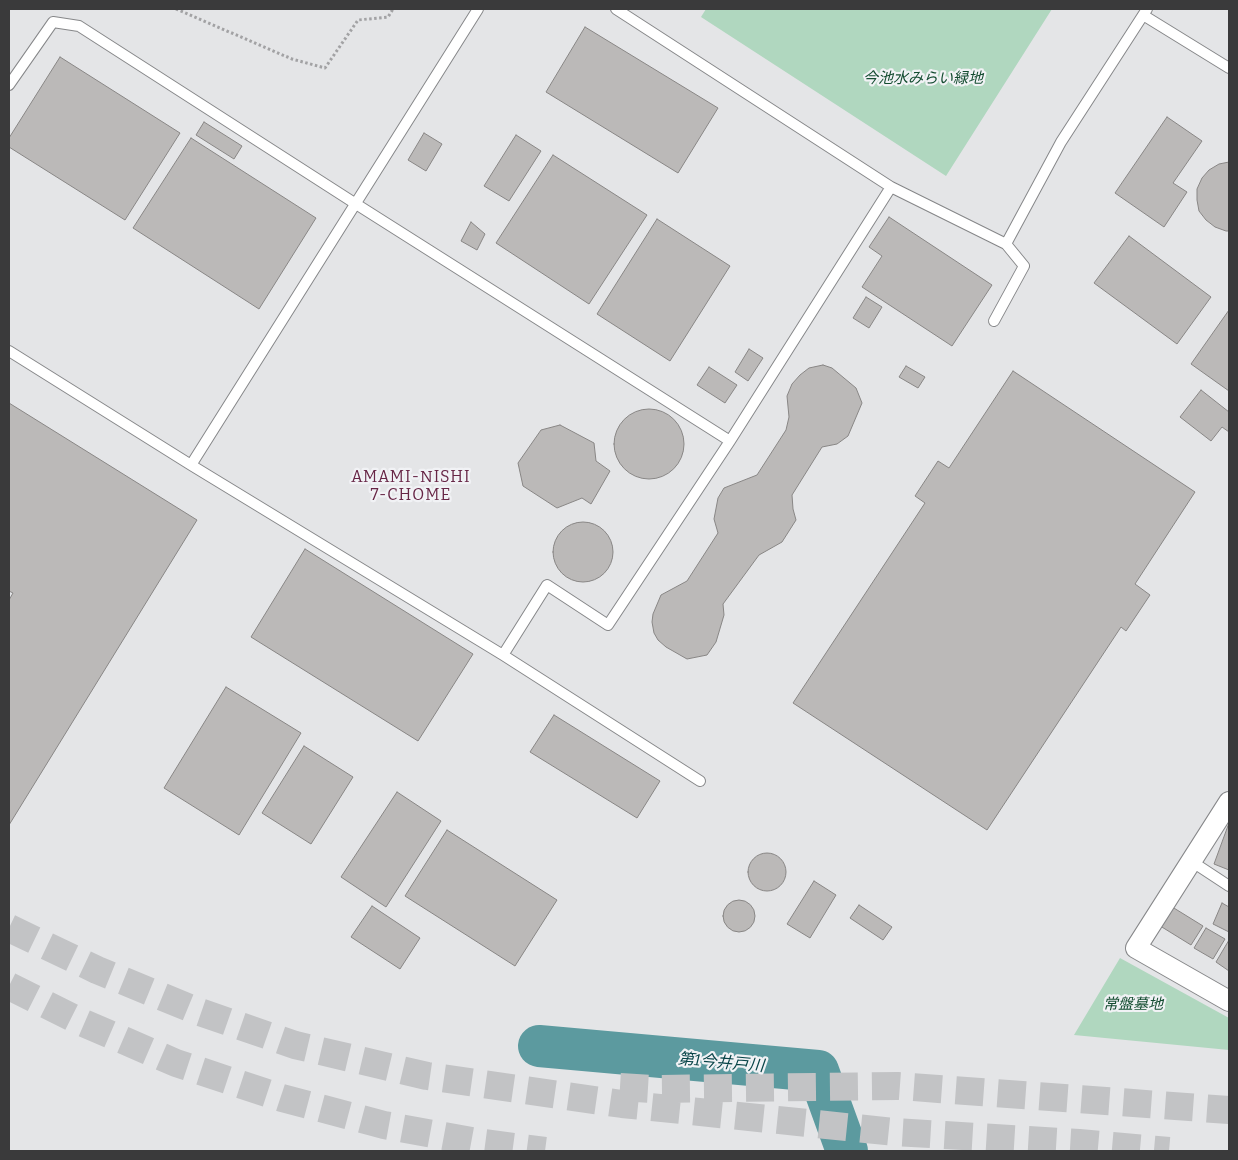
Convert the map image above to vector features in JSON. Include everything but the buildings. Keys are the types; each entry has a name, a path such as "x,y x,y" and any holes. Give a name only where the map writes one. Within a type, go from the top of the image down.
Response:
{"street":[{"path":"1229,804 1136,948 1229,1001"}],"lane":[{"path":"191,465 478,9"},
{"path":"616,9 891,187 1006,244 1024,266 994,321"},
{"path":"1006,244 1061,142 1145,12 1229,68"},
{"path":"9,86 53,22 79,26 730,441"},
{"path":"503,655 547,585 608,625 730,441 891,187"},
{"path":"9,351 191,465 503,655 700,781"},
{"path":"1191,861 1229,886"}],"path":[{"path":"176,9 292,59 325,68 358,20 388,17 393,9"}],"green space":[{"name":"今池水みらい緑地","path":"706,9 1052,9 946,176 701,17"},
{"name":"常盤墓地","path":"1120,958 1229,1018 1229,1050 1074,1035"}],"waterway":[{"name":"第1今井戸川","path":"539,1046 818,1071 847,1151"}],"tunnel":[{"path":"9,928 97,970 197,1011 295,1045 427,1076 622,1104 895,1132 1079,1143 1169,1151"},
{"path":"9,986 79,1021 176,1063 282,1098 384,1125 477,1142 545,1151"},
{"path":"620,1087 653,1089 898,1086 1229,1110"}],"district":[{"name":"AMAMI-NISHI 7-CHOME","path":"411,487"}]}
